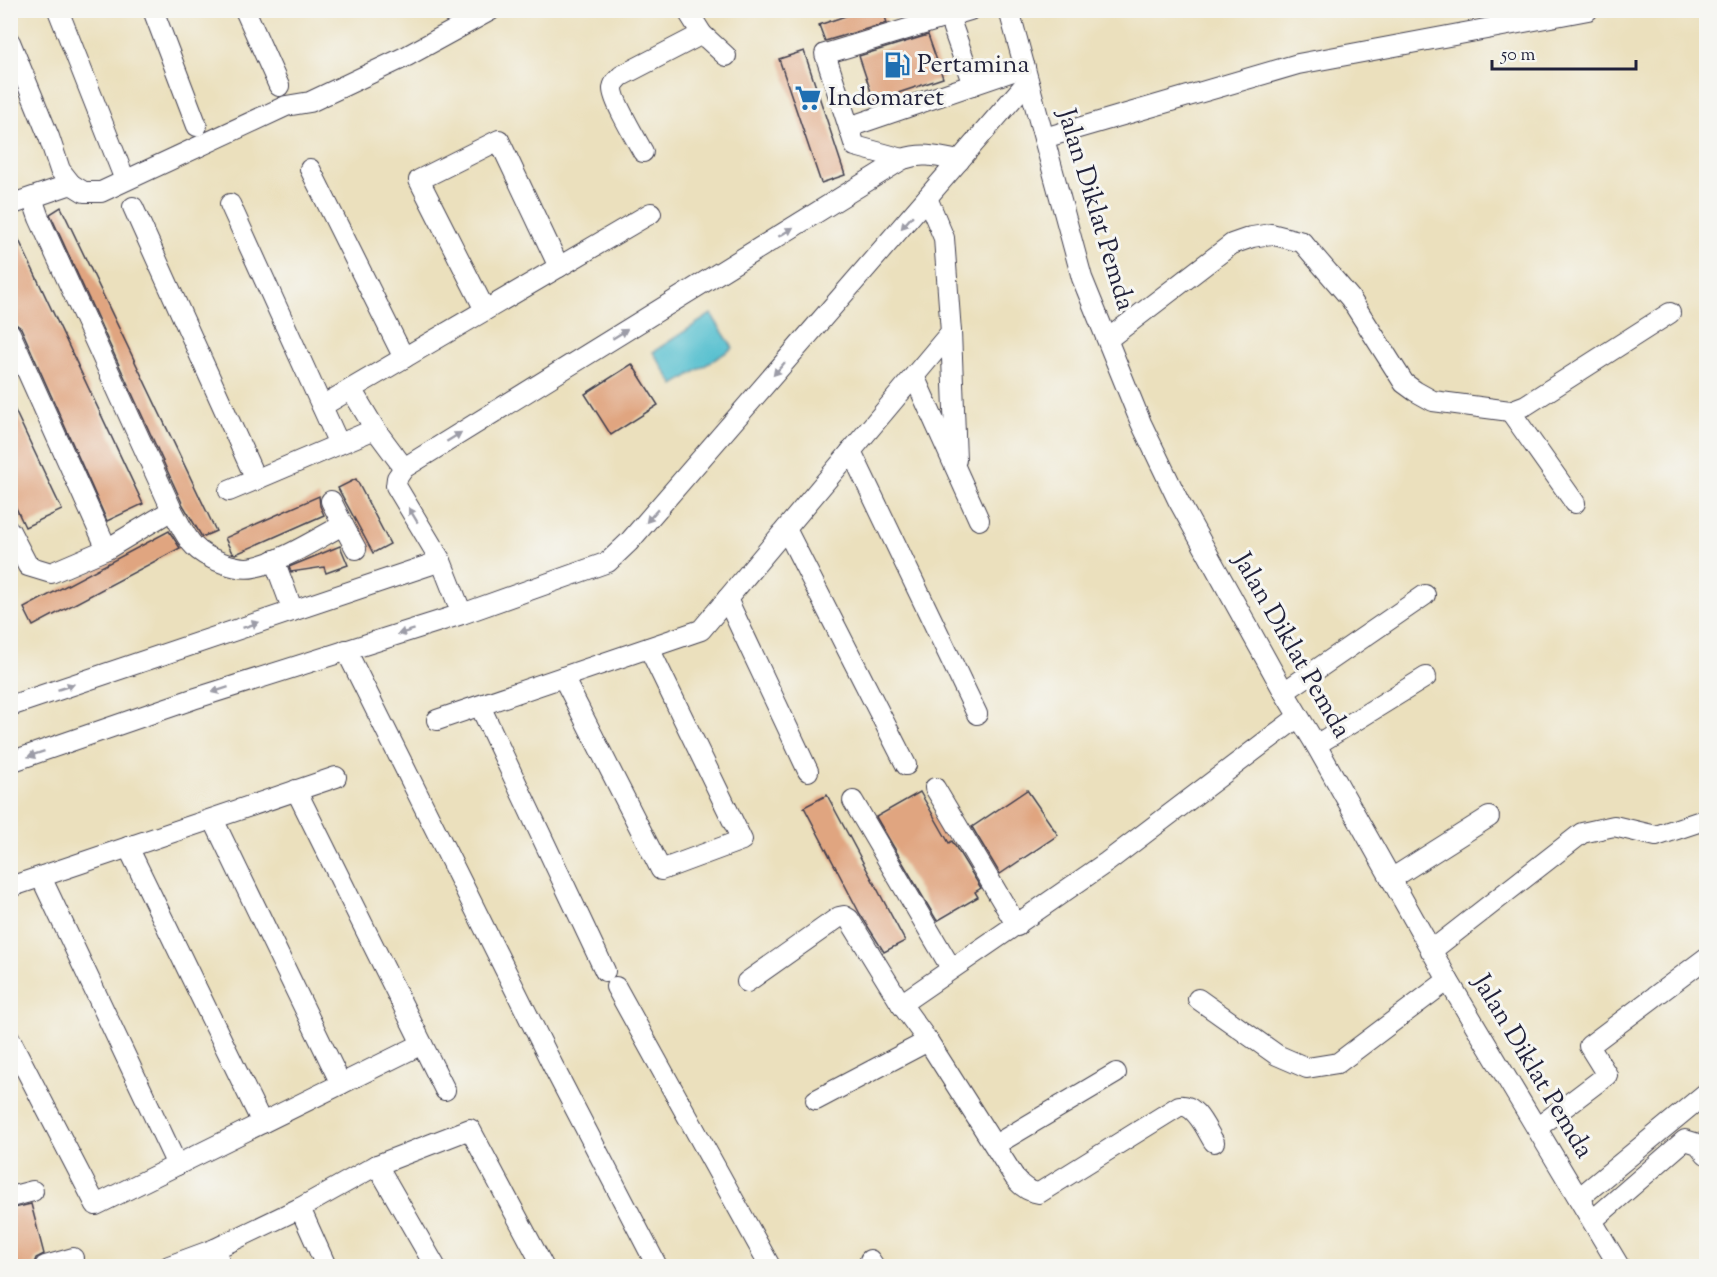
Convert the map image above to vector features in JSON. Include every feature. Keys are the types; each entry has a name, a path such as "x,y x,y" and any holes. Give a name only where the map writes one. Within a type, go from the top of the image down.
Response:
{"street":[{"path":"58,10 125,180"},
{"path":"153,10 197,126"},
{"path":"245,10 279,86"},
{"path":"687,10 702,34 726,56"},
{"path":"903,159 855,146 825,54 970,10"},
{"name":"Jalan Diklat Pemda","path":"1009,10 1082,278 1129,396 1178,500 1431,951 1593,1220 1616,1265"},
{"path":"1044,138 1298,64 1588,10"},
{"path":"10,42 60,170 71,184 84,192 101,192 285,106 310,102 416,51 478,14"},
{"path":"949,17 973,85"},
{"path":"643,152 618,104 613,89 615,82 621,76 702,34"},
{"path":"849,127 973,85 1027,74"},
{"path":"10,762 193,699 346,650 459,609 608,561 629,542 959,161 1027,74"},
{"path":"485,310 419,180 499,140 560,267"},
{"path":"459,609 443,566 396,486 397,478 404,468 903,159 916,155 931,155 959,161"},
{"path":"310,169 405,358"},
{"path":"10,218 34,202 71,184"},
{"path":"927,198 944,238 957,471"},
{"path":"10,205 34,202"},
{"path":"34,202 172,510 195,547 216,561 252,568 274,560 343,525"},
{"path":"230,204 339,444"},
{"path":"133,207 256,480"},
{"path":"322,406 651,213"},
{"path":"1108,339 1232,244 1252,237 1271,234 1302,242 1350,298 1404,383 1415,392 1433,400 1510,411 1526,405 1670,313"},
{"path":"437,720 701,630 951,332"},
{"path":"10,333 107,549"},
{"path":"914,376 979,520"},
{"path":"351,389 375,429 404,468"},
{"path":"1510,411 1575,503"},
{"path":"229,491 375,429"},
{"path":"851,451 977,714"},
{"path":"331,501 356,549"},
{"path":"10,531 28,566 51,573 107,549 172,510"},
{"path":"786,529 906,765"},
{"path":"274,560 293,611"},
{"path":"10,706 293,611 443,566"},
{"path":"1284,692 1425,595"},
{"path":"727,599 808,771"},
{"path":"563,677 661,870 742,840 649,648"},
{"path":"346,650 549,1057 657,1266"},
{"path":"1316,745 1425,677"},
{"path":"480,706 611,979 770,1266"},
{"path":"901,1004 1107,862 1298,717"},
{"path":"10,887 336,777"},
{"path":"935,788 1017,926"},
{"path":"296,790 445,1090"},
{"path":"853,801 951,968"},
{"path":"1391,879 1489,817"},
{"path":"1431,951 1582,832 1614,826 1656,836 1707,817"},
{"path":"213,819 341,1084"},
{"path":"128,847 262,1123"},
{"path":"41,877 177,1165"},
{"path":"747,982 844,916 849,919 901,1004 928,1041 1022,1186 1039,1193 1179,1106 1184,1105 1192,1109 1214,1142"},
{"path":"1537,1128 1607,1075 1589,1046 1707,958"},
{"path":"1198,999 1277,1055 1307,1068 1324,1067 1338,1063 1448,980"},
{"path":"10,1039 96,1205 422,1044"},
{"path":"816,1100 928,1041"},
{"path":"995,1145 1116,1073"},
{"path":"1579,1198 1707,1093"},
{"path":"169,1266 218,1258 377,1165 470,1129 543,1266"},
{"path":"1593,1220 1685,1140 1698,1144 1707,1154"},
{"path":"377,1165 435,1266"},
{"path":"10,1197 33,1191"},
{"path":"300,1208 326,1266"},
{"path":"45,1266 73,1258"}],"water":[{"path":"711,314 733,348 674,385 653,352"}],"building":[{"path":"863,10 883,10 887,23 825,41 819,25"},
{"path":"928,35 943,78 874,101 859,56"},
{"path":"804,51 845,175 821,183 779,59"},
{"path":"61,207 216,531 202,537 183,505 50,214"},
{"path":"10,221 143,504 107,521 21,328 10,317"},
{"path":"632,364 658,405 611,435 585,394"},
{"path":"10,400 62,510 25,527 10,495"},
{"path":"356,479 390,544 373,553 338,488"},
{"path":"319,496 324,515 236,554 232,553 225,538"},
{"path":"169,531 180,548 33,626 24,608"},
{"path":"340,546 348,565 326,573 324,567 291,572 289,567"},
{"path":"1027,790 1058,835 1000,874 972,827"},
{"path":"920,792 949,843 952,841 981,888 975,892 978,897 937,921 876,817"},
{"path":"827,795 905,941 884,952 860,914 804,807"},
{"path":"31,1204 44,1254 36,1258 33,1266 10,1266 10,1209"}],"place":[{"name":"Pertamina","path":"897,65"},
{"name":"Indomaret","path":"808,98"}]}
